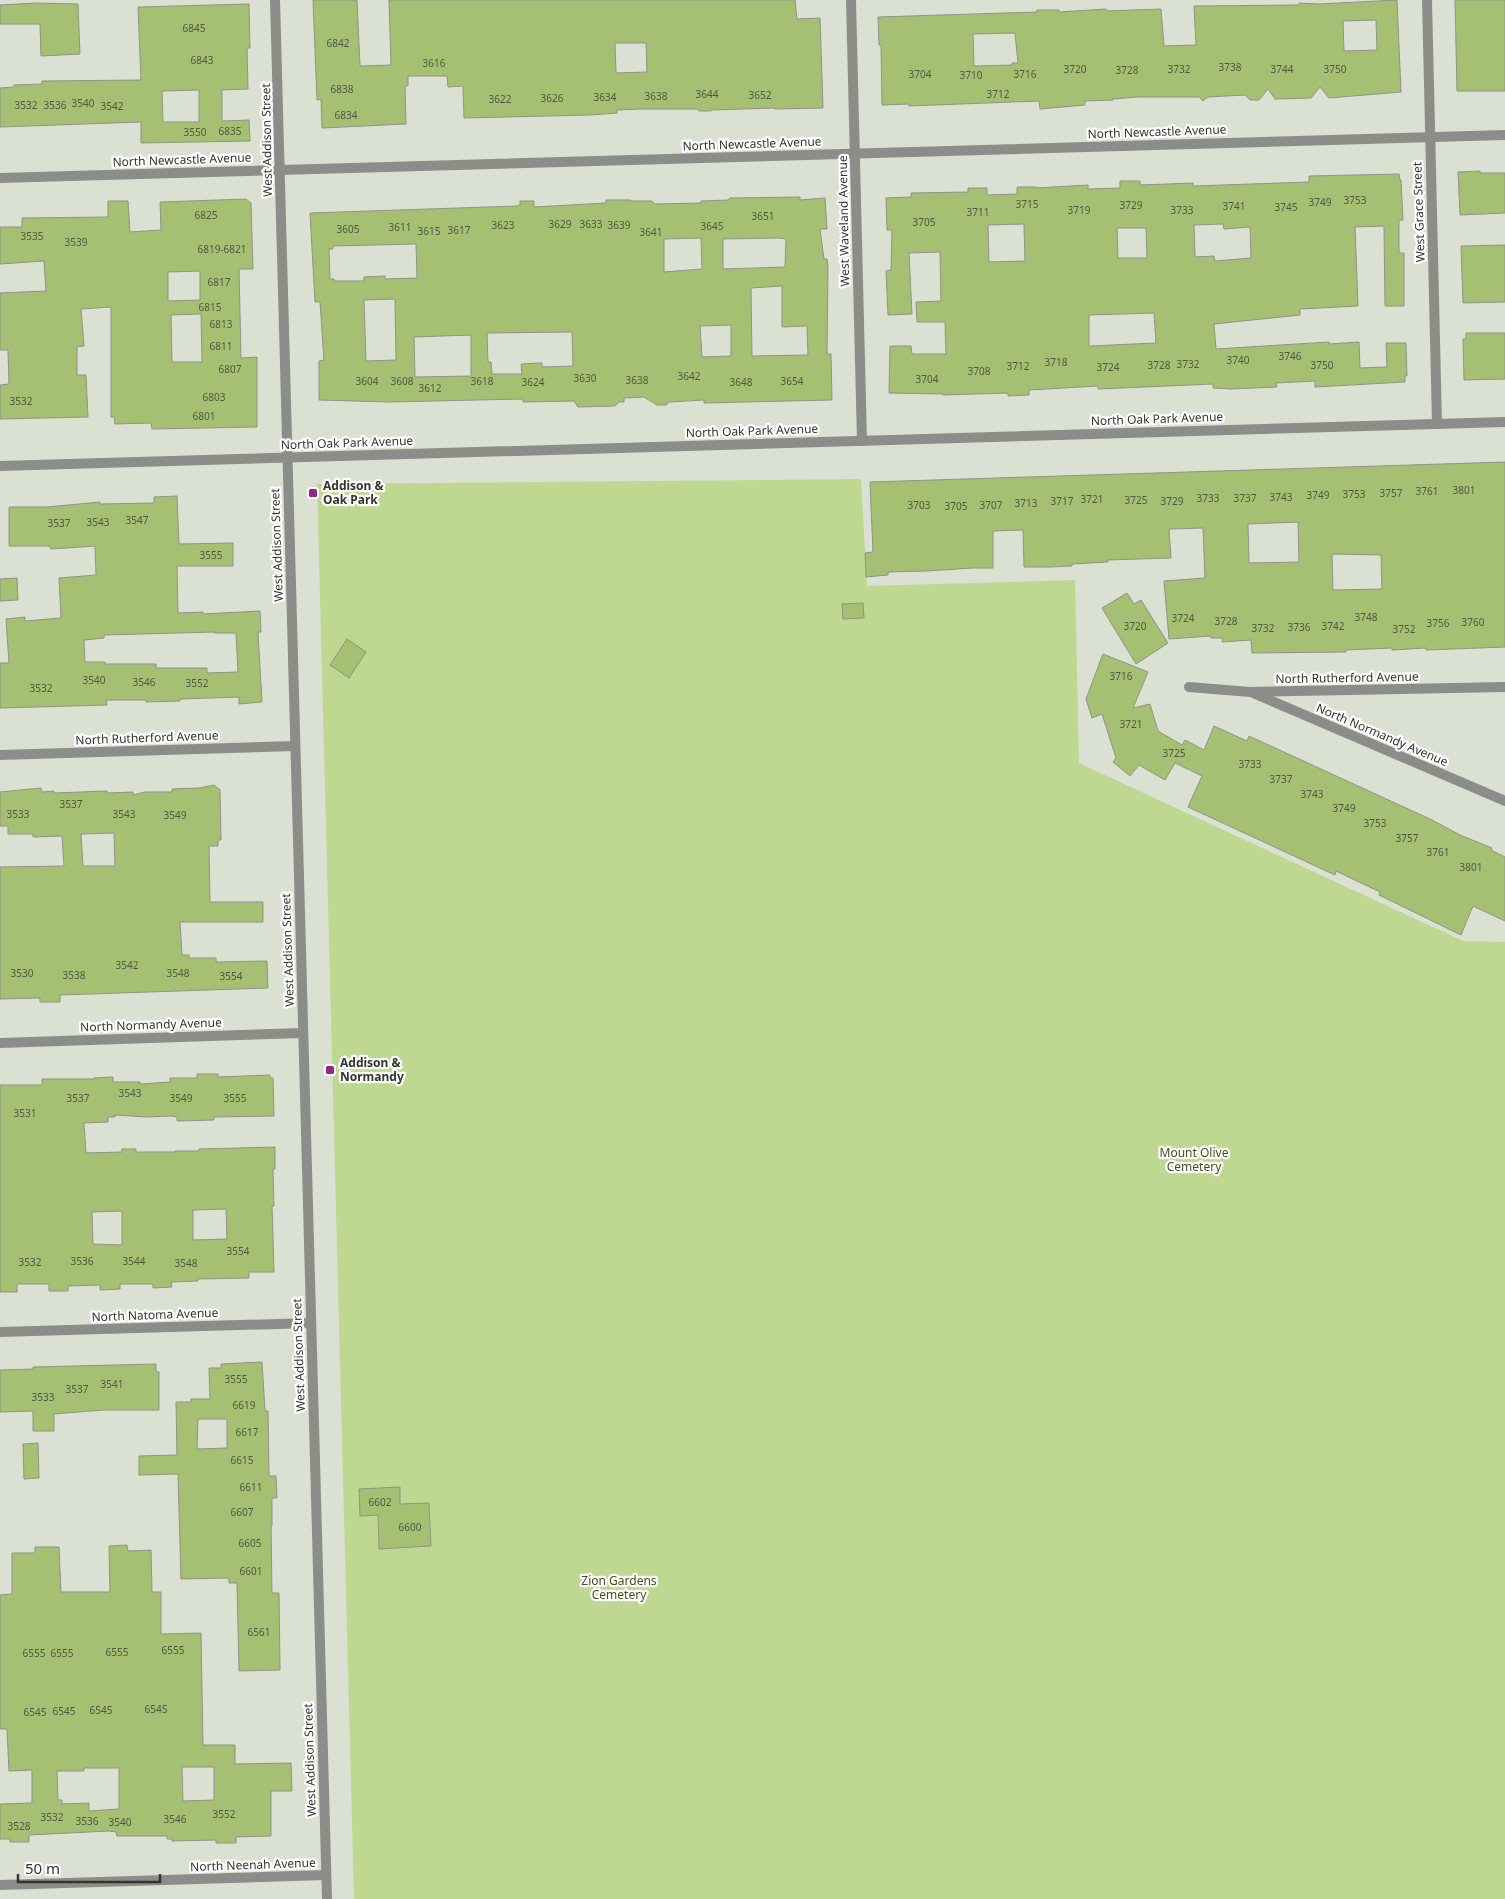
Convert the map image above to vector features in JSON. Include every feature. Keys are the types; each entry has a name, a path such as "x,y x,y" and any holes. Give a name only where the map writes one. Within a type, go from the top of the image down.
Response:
{"street":[{"name":"West Addison Street","path":"276,0 327,1899"},
{"name":"West Waveland Avenue","path":"851,0 862,441"},
{"name":"West Grace Street","path":"1427,0 1437,424"},
{"name":"North Newcastle Avenue","path":"0,178 1505,135"},
{"name":"North Oak Park Avenue","path":"0,466 1505,422"},
{"name":"North Rutherford Avenue","path":"1189,686 1250,692 1505,687"},
{"name":"North Normandy Avenue","path":"1250,692 1505,800"},
{"name":"North Rutherford Avenue","path":"0,754 295,746"},
{"name":"North Normandy Avenue","path":"0,1042 303,1033"},
{"name":"North Natoma Avenue","path":"0,1332 311,1323"},
{"name":"North Neenah Avenue","path":"0,1885 326,1875"}],"green space":[{"path":"861,479 867,586 1075,580 1079,763 1463,941 1505,942 1505,1899 354,1899 317,484"}],"building":[{"path":"313,0 357,0 360,66 391,65 389,0 795,0 797,19 820,18 823,108 711,111 699,111 697,109 641,109 617,110 617,113 590,115 464,118 463,86 448,87 447,76 408,76 408,86 405,86 406,124 322,128 321,99 317,100","holes":["615,43 646,43 647,72 616,73"]},
{"path":"1397,0 1401,92 1329,98 1320,87 1311,98 1275,99 1268,89 1259,100 1250,100 1245,95 1208,97 1203,101 1199,97 1137,97 1085,101 1085,105 1040,109 1039,101 909,106 909,104 882,105 881,45 879,45 878,17 1037,12 1037,10 1059,10 1059,12 1106,9 1106,11 1161,9 1164,46 1196,45 1194,6 1319,4","holes":["1376,20 1377,50 1344,51 1343,21","1015,33 1018,63 1012,63 1012,65 974,66 973,34"]},
{"path":"1455,0 1505,0 1505,91 1457,91"},
{"path":"36,3 78,4 80,54 41,56 40,24 0,24 0,5"},
{"path":"249,4 250,48 247,48 248,89 222,90 222,121 249,120 250,141 141,143 141,122 0,127 0,88 14,87 14,85 42,84 42,81 141,80 138,7","holes":["199,90 199,122 163,122 162,91"]},
{"path":"1480,171 1480,173 1505,173 1505,213 1460,215 1458,172"},
{"path":"1399,174 1403,220 1399,220 1399,253 1404,253 1404,306 1385,306 1384,226 1355,227 1358,306 1300,309 1300,315 1214,324 1216,349 1359,342 1360,368 1387,367 1386,343 1406,343 1407,376 1405,376 1405,382 1315,387 1315,381 1276,383 1277,387 1231,389 1213,388 1213,384 1098,389 1098,386 1029,390 1029,395 1008,396 1008,393 943,395 889,393 890,346 911,346 912,354 946,354 945,322 917,322 916,302 941,301 940,252 909,253 912,314 888,315 886,271 891,270 892,230 887,230 886,198 911,197 911,193 968,192 968,188 987,188 987,195 1017,194 1017,187 1036,188 1088,185 1088,189 1120,188 1120,181 1140,181 1140,185 1193,183 1193,186 1309,182 1309,176","holes":["1024,224 1025,261 989,262 988,225","1223,224 1224,229 1250,227 1251,258 1215,261 1214,256 1195,257 1194,225","1117,228 1146,228 1147,258 1118,258","1154,313 1156,343 1089,346 1089,315"]},
{"path":"800,197 800,200 825,198 827,229 820,229 824,259 827,259 828,267 827,354 831,354 832,400 704,403 704,400 669,402 666,405 657,405 644,397 624,398 624,402 619,402 615,406 578,407 574,401 523,402 523,399 389,402 319,400 319,361 324,360 320,302 315,302 310,213 517,206 520,205 520,201 534,201 534,207 606,203 606,200 652,201 655,204 701,203 701,201 728,200 730,198","holes":["701,238 702,269 664,272 664,239","723,239 786,239 785,267 723,269","416,244 417,278 385,279 385,276 364,277 364,281 334,281 334,279 330,279 329,249 333,249 333,246","782,286 782,327 807,326 808,355 752,356 751,288","395,299 396,360 366,361 364,300","731,325 731,356 702,357 700,326","572,332 573,366 542,367 542,363 521,364 522,374 492,374 491,362 488,362 487,333","471,335 471,376 415,377 414,337"]},
{"path":"246,199 251,203 253,269 239,269 241,358 257,357 257,427 152,429 151,423 115,424 114,417 111,417 111,307 81,309 84,346 77,347 77,375 86,375 88,417 0,419 0,385 9,384 8,350 0,350 0,293 46,291 44,261 0,264 0,227 22,227 22,218 108,217 108,201 128,201 130,232 161,230 160,202","holes":["200,271 200,300 168,301 168,272","201,314 202,362 172,362 171,315"]},
{"path":"1505,245 1505,302 1463,303 1461,246"},
{"path":"1466,333 1505,333 1505,379 1464,380 1463,339 1466,339"},
{"path":"1505,462 1505,647 1426,650 1426,648 1392,650 1392,648 1346,650 1346,652 1252,653 1251,640 1222,642 1223,638 1211,638 1211,636 1169,639 1164,581 1205,578 1203,528 1169,529 1171,558 1107,560 1108,562 1050,567 1024,567 1023,530 993,531 993,568 888,572 888,575 866,577 865,553 873,552 870,482","holes":["1298,522 1299,562 1249,563 1248,524","1332,554 1381,555 1382,589 1333,590"]},
{"path":"177,496 179,544 233,543 233,566 177,566 178,613 203,612 203,614 260,611 261,632 258,632 262,702 239,704 239,697 146,702 146,700 106,700 107,705 0,708 0,663 9,663 6,619 25,617 25,621 61,618 59,578 96,575 95,546 51,549 49,546 9,546 9,507 47,507 100,502 100,504 154,503 154,497","holes":["236,633 238,672 207,673 207,668 156,668 156,664 85,662 84,640 104,638 104,635"]},
{"path":"17,578 18,600 0,601 0,579"},
{"path":"1127,593 1134,604 1141,600 1168,643 1136,664 1102,608"},
{"path":"863,603 864,618 843,619 842,604"},
{"path":"347,639 366,652 349,678 330,665"},
{"path":"1103,654 1148,672 1133,708 1150,704 1158,731 1182,745 1185,740 1204,750 1214,726 1247,741 1249,736 1430,819 1460,835 1492,848 1491,850 1505,857 1505,921 1473,906 1461,935 1379,895 1380,892 1336,871 1335,875 1188,807 1202,776 1175,763 1165,780 1139,765 1130,776 1113,762 1116,758 1102,714 1092,718 1086,699"},
{"path":"214,785 220,790 221,840 218,840 218,846 209,846 210,902 263,902 263,922 180,922 182,955 189,955 189,958 216,958 216,962 267,961 268,988 60,995 60,1002 40,1002 40,998 0,999 0,867 64,866 62,836 33,837 33,834 8,834 8,826 0,826 0,792 41,788 42,792 54,791 54,793 107,791 107,793 133,792 133,795 145,792 172,792 172,789 199,788","holes":["114,833 115,866 83,866 81,834"]},
{"path":"197,1074 218,1074 218,1077 270,1075 270,1078 273,1078 274,1116 214,1117 214,1120 177,1121 177,1117 172,1116 115,1115 115,1117 108,1117 108,1122 84,1123 86,1153 122,1152 122,1149 136,1149 136,1152 175,1152 199,1151 199,1149 275,1147 275,1169 273,1169 274,1206 272,1206 274,1272 249,1272 249,1278 198,1279 198,1281 171,1282 172,1287 153,1288 153,1284 120,1284 120,1289 100,1290 100,1285 68,1286 68,1291 49,1291 49,1284 17,1284 17,1292 0,1292 0,1085 42,1085 42,1079 113,1077 113,1082 140,1082 140,1084 170,1082 170,1078 197,1078","holes":["226,1209 227,1239 193,1240 193,1210","122,1211 122,1245 93,1244 92,1212"]},
{"path":"262,1362 265,1411 268,1411 269,1476 276,1476 277,1498 272,1498 271,1526 272,1593 279,1593 280,1670 239,1671 237,1583 229,1583 229,1578 181,1579 178,1474 139,1475 139,1456 177,1455 176,1402 191,1402 191,1399 210,1399 209,1368 221,1368 221,1364","holes":["198,1419 227,1419 227,1448 197,1449"]},
{"path":"156,1364 156,1371 159,1372 159,1410 103,1410 54,1414 54,1431 33,1431 33,1411 0,1412 0,1370 33,1369 33,1367"},
{"path":"38,1443 39,1478 24,1479 23,1444"},
{"path":"400,1487 400,1504 429,1503 431,1546 379,1549 378,1515 360,1516 359,1489"},
{"path":"127,1545 128,1551 151,1550 152,1592 161,1592 161,1634 201,1633 203,1745 235,1745 235,1764 291,1763 292,1791 271,1791 271,1836 236,1837 236,1843 216,1843 216,1840 172,1841 172,1839 167,1839 167,1836 117,1836 116,1832 109,1831 29,1835 29,1842 10,1842 10,1839 0,1839 0,1804 32,1803 32,1770 9,1771 7,1729 0,1729 0,1595 12,1594 12,1553 35,1553 35,1547 59,1547 61,1592 110,1592 109,1546","holes":["182,1767 214,1767 214,1800 183,1801","84,1768 119,1768 119,1809 89,1811 89,1803 62,1804 62,1800 58,1800 57,1771 84,1771"]}],"place":[{"name":"Addison & Oak Park","path":"313,493"},
{"name":"Addison & Normandy","path":"330,1070"}],"park label":[{"name":"Mount Olive Cemetery","path":"1194,1160"},
{"name":"Zion Gardens Cemetery","path":"619,1588"}]}
